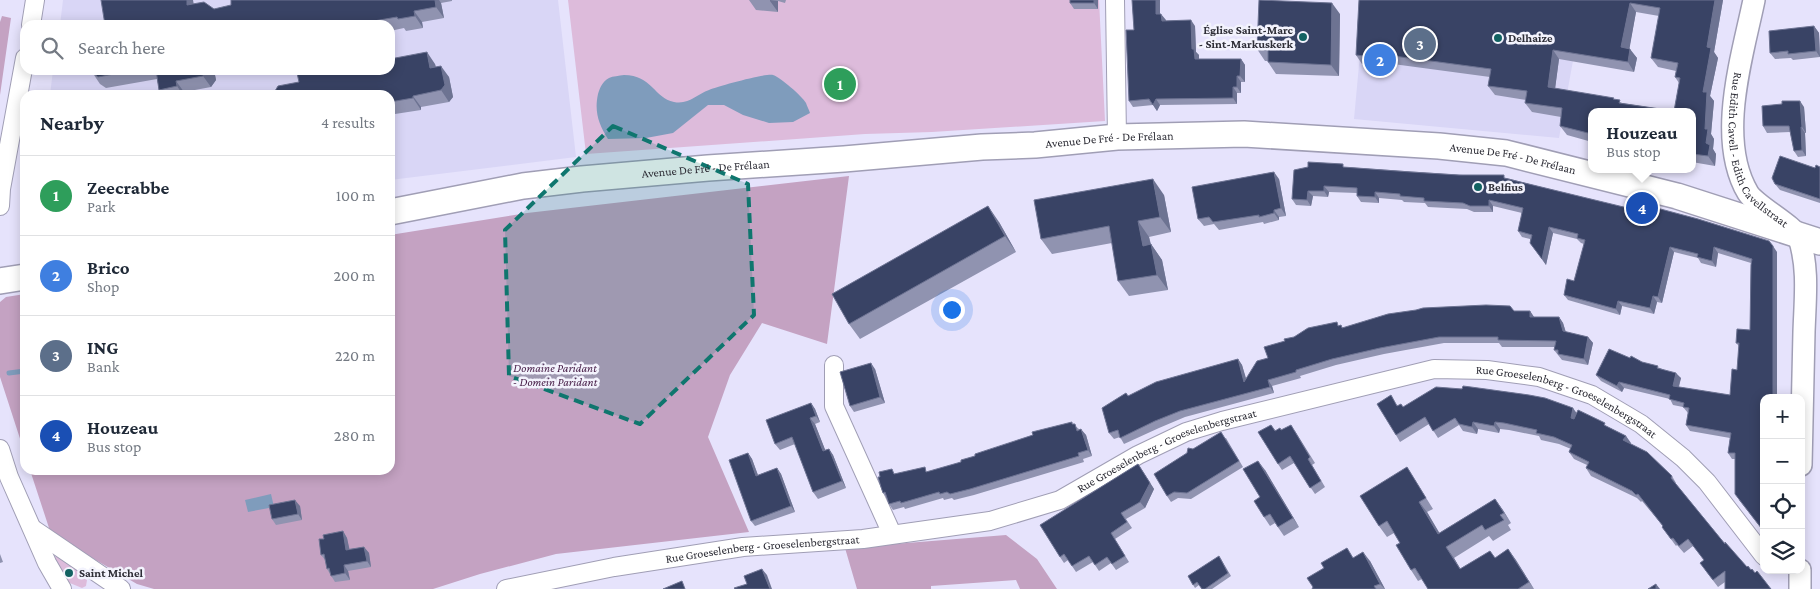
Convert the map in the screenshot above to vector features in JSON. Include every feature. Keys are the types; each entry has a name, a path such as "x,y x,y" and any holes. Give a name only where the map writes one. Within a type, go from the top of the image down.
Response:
{"main road":[{"name":"Avenue De Fré - De Frélaan","path":"395,211 523,186 582,179 982,147 1035,145 1117,138 1244,134 1491,151 1552,164 1677,196 1809,239"}],"street":[{"path":"32,20 35,0"},
{"path":"1115,0 1117,138"},
{"name":"Rue Edith Cavell - Edith Cavellstraat","path":"1754,0 1733,112 1733,136 1736,159 1740,175 1749,195 1809,239"},
{"path":"0,206 1,189 22,75"},
{"path":"1802,439 1806,270 1809,239"},
{"path":"834,365 834,406 892,534"},
{"name":"Rue Groeselenberg - Groeselenbergstraat","path":"506,589 614,567 743,547 862,539 990,520 1060,500 1138,456 1186,432 1222,421 1434,369 1487,370 1539,377 1592,395 1642,424 1683,458 1707,482 1760,551"},
{"path":"0,449 10,478 47,563 62,589"},
{"path":"33,529 121,589"},
{"path":"1800,574 1800,589"}],"highlighted area":[{"path":"613,126 748,184 754,315 640,424 509,376 505,230"}],"shaded area":[{"path":"63,0 558,0 576,157 395,179 395,90 51,90 52,75 395,75 395,20 61,20"},
{"path":"568,0 1099,0 1105,121 932,132 865,134 586,154"},
{"path":"1365,0 1584,0 1559,138 1354,119"},
{"path":"56,556 85,575 87,580 86,586 82,588 65,581 53,560"}],"green space":[{"path":"2,16 11,18 0,95 0,22"},
{"name":"Domaine Paridant - Domein Paridant","path":"849,176 827,344 762,323 730,375 708,437 749,532 556,554 480,574 433,589 154,589 137,584 51,534 32,475 395,475 395,234 527,213"},
{"path":"20,295 20,439 0,377 0,302 6,297"},
{"path":"1006,535 1037,559 1057,589 1020,589 1016,580 931,586 931,589 857,589 845,548"}],"water":[{"path":"624,75 633,76 647,82 667,100 679,103 689,101 705,92 722,86 773,75 800,96 806,103 810,113 793,122 769,123 743,115 724,105 708,105 673,133 646,138 608,139 598,118 598,94 602,85 609,78"},
{"path":"271,494 274,507 248,512 245,500"}],"building":[{"path":"101,0 187,0 187,5 204,2 214,9 231,5 231,0 435,0 436,7 414,11 415,16 380,20 104,20"},
{"path":"1070,0 1094,0 1094,3 1070,3"},
{"path":"1132,0 1156,0 1156,14 1161,14 1162,21 1191,20 1192,49 1194,49 1195,59 1241,59 1240,76 1237,76 1237,87 1233,87 1233,98 1156,99 1153,105 1149,99 1129,101 1126,30 1134,30"},
{"name":"Église Saint-Marc - Sint-Markuskerk","path":"1259,0 1332,3 1331,65 1268,62 1268,50 1257,49"},
{"path":"1359,0 1715,0 1707,47 1711,48 1703,92 1707,92 1705,129 1708,129 1706,143 1710,145 1708,156 1696,154 1696,108 1675,108 1680,78 1675,77 1678,63 1651,58 1660,8 1630,3 1621,47 1630,49 1628,62 1553,50 1548,87 1614,98 1620,100 1619,103 1653,108 1588,108 1588,133 1560,126 1562,108 1525,103 1527,91 1488,86 1491,69 1386,55 1386,59 1356,55"},
{"path":"1814,26 1816,51 1788,54 1788,51 1770,53 1769,31"},
{"path":"427,52 430,68 441,66 445,85 441,90 395,101 395,90 276,90 278,86 299,82 297,75 395,75 395,58"},
{"path":"157,75 204,75 176,81 177,86 159,90"},
{"path":"1782,101 1800,101 1802,150 1794,151 1789,126 1763,126 1762,106 1782,104"},
{"path":"1780,156 1815,168 1816,165 1820,167 1820,199 1775,184 1772,178"},
{"path":"1308,162 1343,164 1343,167 1411,172 1504,175 1504,178 1636,210 1638,203 1769,241 1773,246 1773,394 1760,394 1760,526 1735,494 1735,453 1728,453 1731,433 1686,425 1689,408 1683,407 1684,403 1669,399 1670,395 1619,382 1617,386 1596,375 1609,349 1630,358 1631,356 1642,362 1658,366 1657,368 1676,373 1673,386 1730,395 1732,369 1737,370 1739,343 1736,343 1737,329 1750,330 1752,259 1714,247 1712,261 1697,257 1698,254 1670,247 1658,297 1653,296 1650,308 1618,301 1616,309 1564,295 1567,279 1574,281 1585,240 1577,238 1578,234 1549,227 1542,259 1530,243 1532,235 1518,231 1523,208 1489,200 1489,206 1470,206 1463,203 1424,201 1424,198 1400,196 1400,194 1375,192 1375,197 1357,196 1357,188 1324,186 1324,191 1308,191 1307,200 1292,199 1294,170 1308,167"},
{"path":"1274,172 1281,208 1274,210 1274,213 1259,217 1259,215 1213,222 1209,217 1198,219 1192,187"},
{"path":"1153,179 1160,217 1138,221 1143,246 1151,244 1157,275 1118,281 1109,226 1041,239 1034,200"},
{"path":"988,206 1005,236 849,324 832,294"},
{"path":"1486,305 1510,306 1514,311 1530,311 1530,317 1559,317 1563,331 1588,337 1584,359 1558,354 1558,350 1554,350 1556,341 1498,340 1498,337 1439,337 1332,359 1268,380 1270,387 1180,411 1120,438 1118,430 1109,433 1102,408 1126,393 1128,396 1156,382 1238,359 1244,382 1257,361 1268,358 1264,347 1285,341 1284,339 1294,337 1308,328 1337,322 1338,326 1341,325 1342,328 1388,314 1423,308"},
{"path":"871,363 880,397 850,406 840,372"},
{"path":"1463,386 1545,398 1573,408 1571,418 1574,419 1578,410 1626,436 1623,440 1647,452 1672,476 1671,478 1725,544 1725,542 1747,567 1755,573 1757,571 1771,589 1725,589 1725,571 1713,580 1700,563 1704,560 1688,539 1679,546 1673,538 1671,539 1638,494 1636,495 1632,491 1586,468 1589,462 1569,452 1572,445 1554,437 1536,433 1537,430 1495,422 1494,426 1473,422 1472,427 1459,424 1455,418 1433,431 1425,417 1396,435 1377,404 1391,395 1397,406 1401,404 1403,407 1436,387 1462,389"},
{"path":"811,403 816,416 810,418 823,451 829,449 842,481 813,492 792,437 775,444 766,420"},
{"path":"1072,422 1072,424 1075,424 1077,431 1081,429 1088,450 1078,453 1079,456 950,494 947,492 940,494 939,492 901,503 900,501 889,504 885,492 883,493 878,477 880,477 879,472 892,469 894,474 925,467 926,472 961,462 961,460 975,456 975,454 1033,435 1032,432"},
{"path":"1271,425 1275,431 1291,425 1310,457 1308,459 1321,481 1310,488 1290,456 1278,464 1258,432"},
{"path":"1221,432 1239,461 1187,493 1174,492 1167,496 1154,474 1187,453 1188,448 1193,449"},
{"path":"748,453 756,476 777,468 791,506 751,521 729,460"},
{"path":"1258,461 1293,518 1278,527 1270,514 1264,517 1254,501 1260,497 1243,469"},
{"path":"1138,464 1150,483 1140,502 1121,513 1127,522 1111,533 1125,556 1112,564 1107,557 1095,565 1089,556 1072,566 1064,554 1060,557 1040,525"},
{"path":"1407,467 1426,498 1419,502 1438,534 1495,499 1504,513 1500,515 1504,520 1485,530 1482,525 1446,547 1460,569 1490,551 1495,558 1508,549 1529,582 1518,589 1428,589 1415,568 1411,570 1396,545 1400,543 1387,521 1379,526 1360,496"},
{"path":"295,500 298,514 272,519 269,505"},
{"path":"343,531 346,550 364,547 367,561 344,565 345,573 331,576 329,568 327,569 324,554 321,555 319,539 324,539 323,535"},
{"path":"1347,548 1353,558 1363,552 1380,584 1374,586 1376,589 1312,589 1313,587 1307,578 1324,568 1321,563"},
{"path":"1219,556 1228,573 1205,589 1202,589 1197,582 1193,585 1188,576"},
{"path":"762,569 770,589 734,588 747,584 744,576"},
{"path":"682,581 685,589 663,589"},
{"path":"1656,584 1656,589 1648,589"}],"waterway":[{"path":"9,373 20,372"}],"place":[{"name":"Église Saint-Marc - Sint-Markuskerk","path":"1303,37"},
{"name":"Delhaize","path":"1498,38"},
{"name":"ING","path":"1420,44"},
{"name":"Brico","path":"1380,60"},
{"name":"Zeecrabbe","path":"840,84"},
{"name":"Belfius","path":"1478,187"},
{"name":"Houzeau","path":"1642,208"},
{"name":"Saint Michel","path":"69,573"}]}
